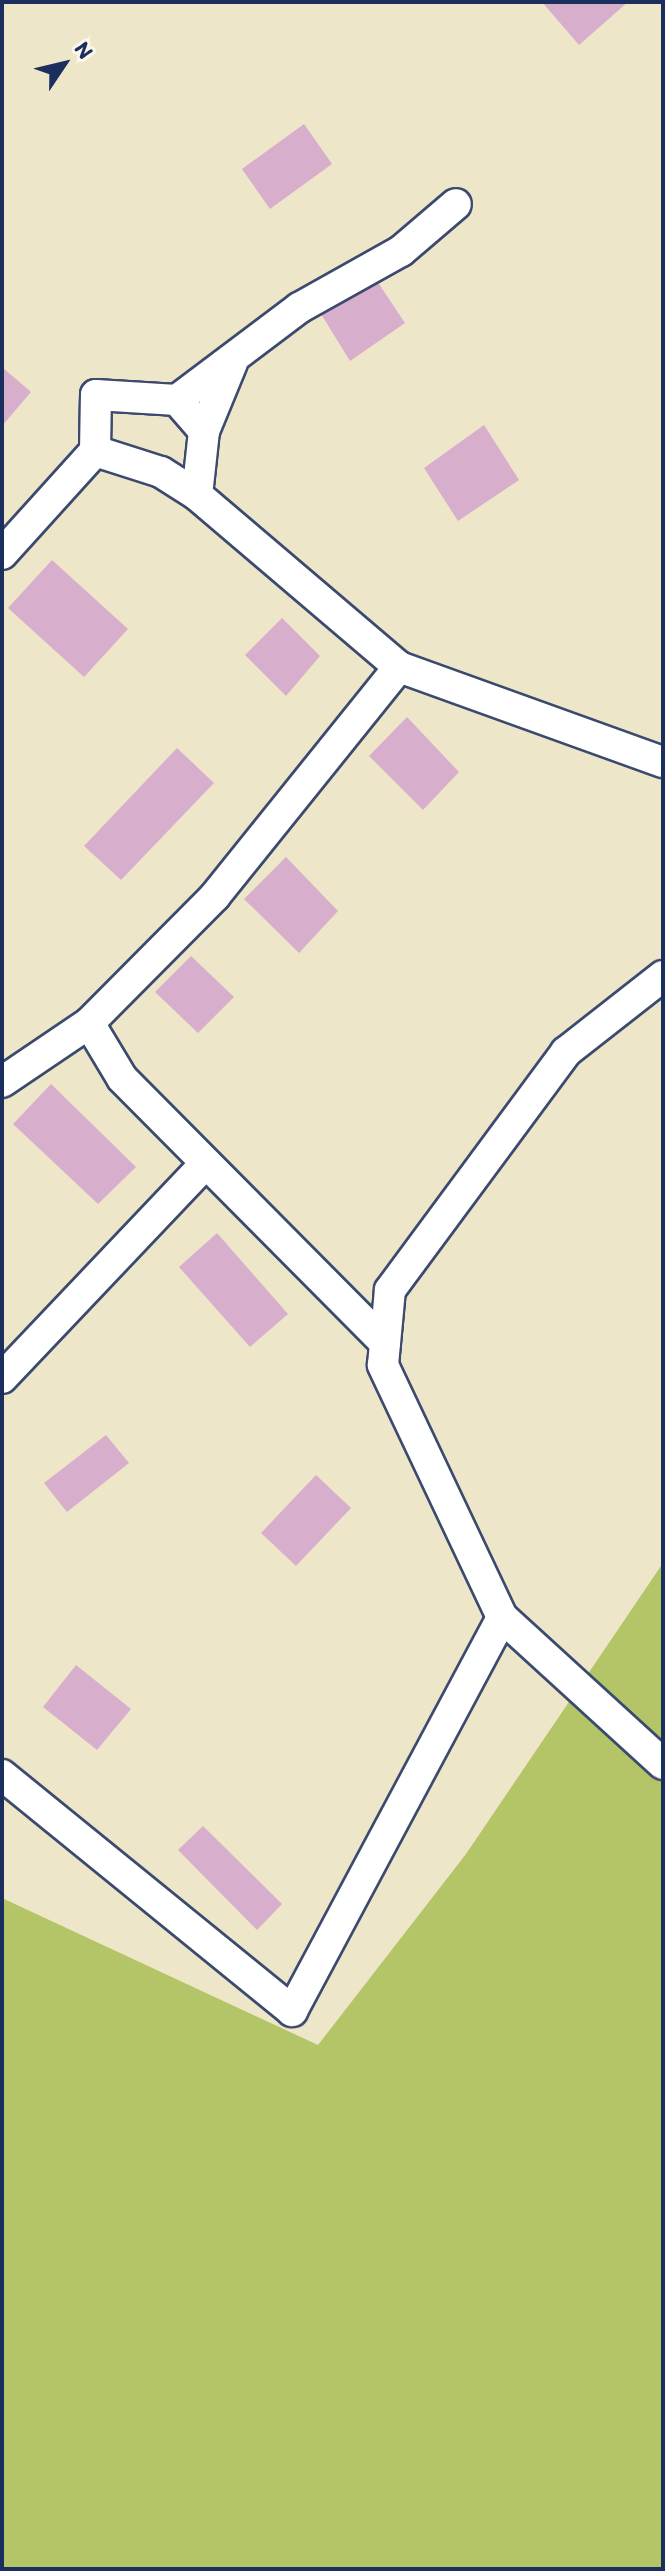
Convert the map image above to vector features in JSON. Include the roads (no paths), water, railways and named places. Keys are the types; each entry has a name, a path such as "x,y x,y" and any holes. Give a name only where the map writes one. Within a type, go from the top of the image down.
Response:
{"street":[{"path":"2,554 95,451 96,395 177,400 232,363 299,308 401,251 456,204"},
{"path":"197,495 204,431 232,363"},
{"path":"177,400 204,431"},
{"path":"95,451 161,472 197,495 399,667 663,762"},
{"path":"2,1082 89,1023 215,896 399,667"},
{"path":"663,976 566,1052 390,1290 383,1365 502,1617 663,1764"},
{"path":"89,1023 122,1078 385,1343"},
{"path":"2,1378 206,1163"},
{"path":"2,1775 292,2011 502,1617"}]}
